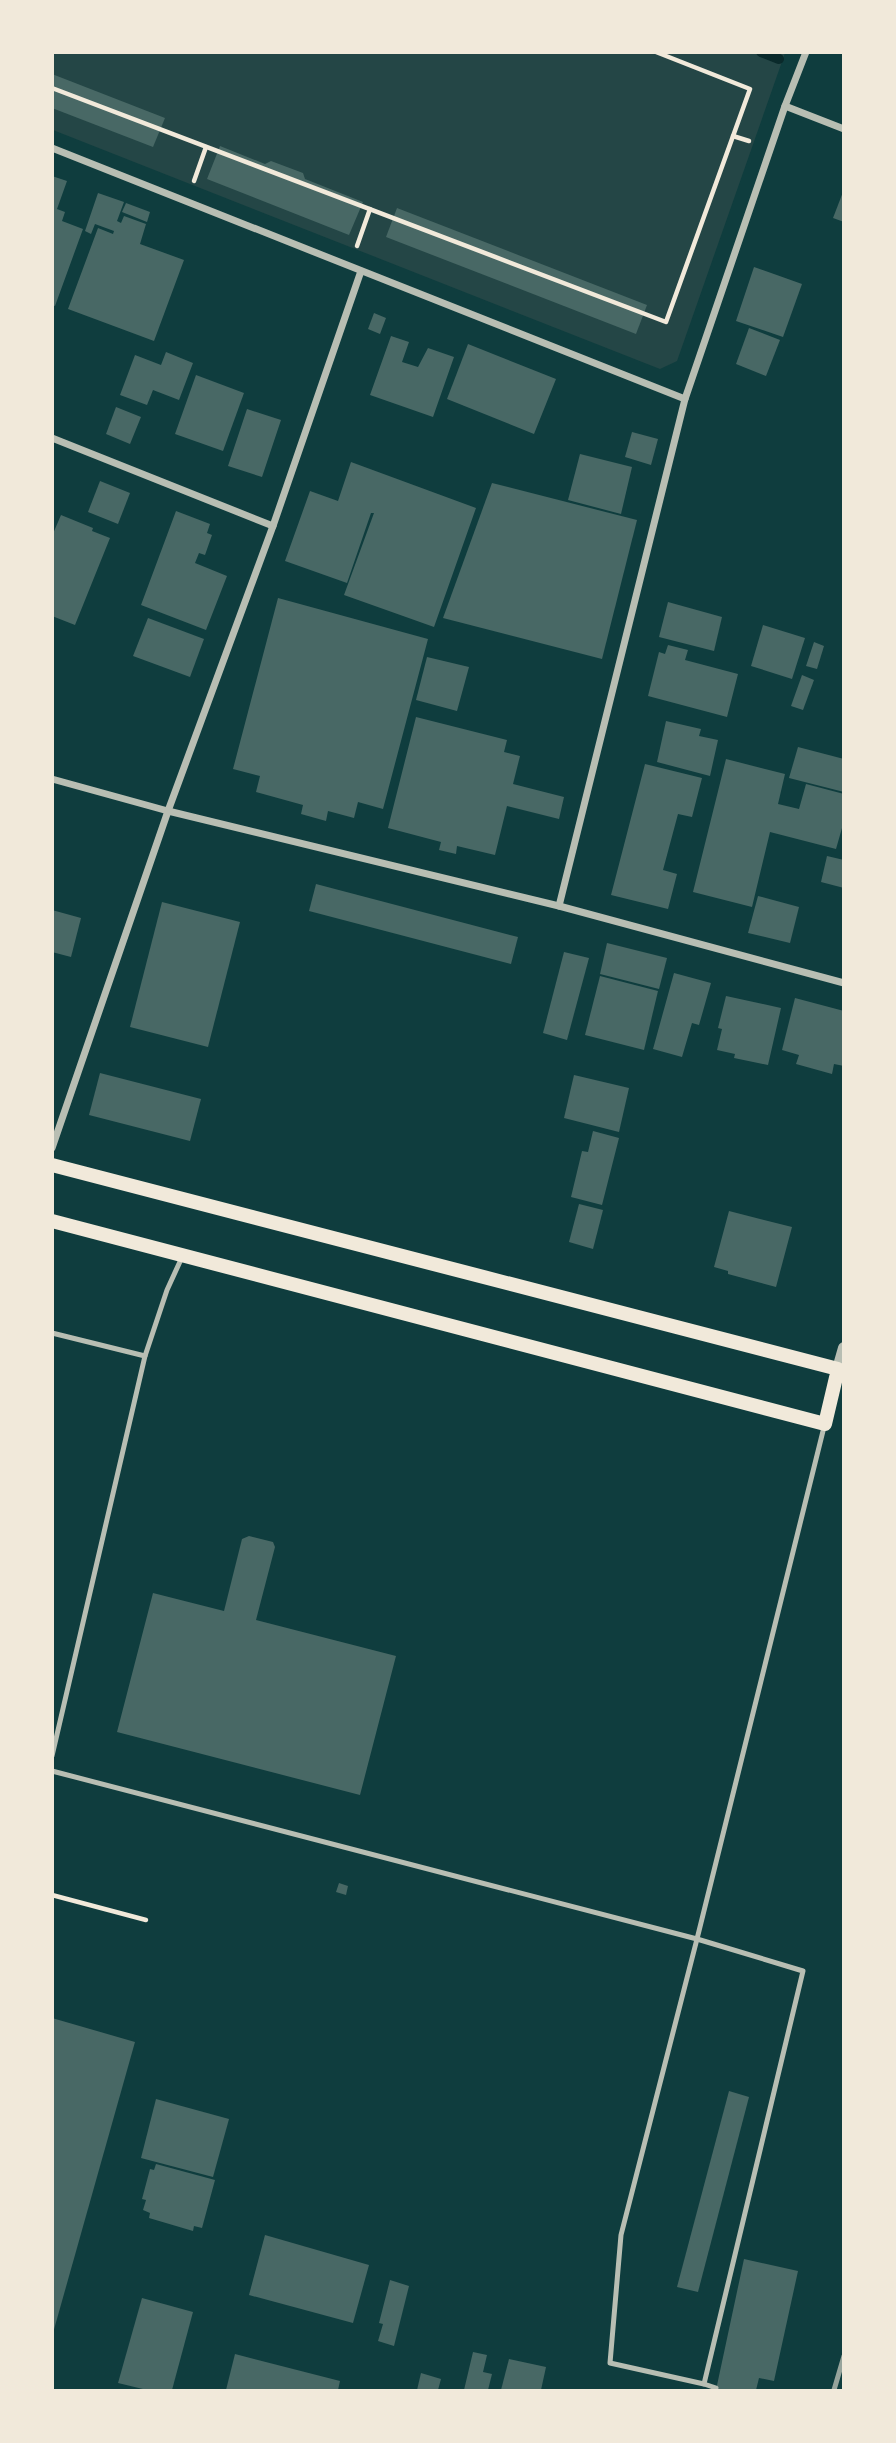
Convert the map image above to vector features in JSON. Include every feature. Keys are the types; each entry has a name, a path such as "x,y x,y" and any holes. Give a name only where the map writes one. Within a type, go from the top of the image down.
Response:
{"main road":[{"path":"52,1165 838,1368 825,1424 52,1221"}],"street":[{"path":"559,906 685,399 785,106 807,52"},
{"path":"785,106 844,129"},
{"path":"52,148 685,399"},
{"path":"52,1148 168,811 273,526 361,271"},
{"path":"52,438 273,526"},
{"path":"52,779 168,811 559,906 844,983"},
{"path":"838,1368 844,1348"}],"lane":[{"path":"52,1756 145,1356 167,1290 183,1255"},
{"path":"52,1333 145,1356"},
{"path":"716,2388 610,2363 621,2235 825,1424"},
{"path":"52,1771 697,1938 803,1971 704,2384"}],"path":[{"path":"52,88 666,322 750,89 656,52"},
{"path":"186,201 205,147"},
{"path":"350,267 370,209"},
{"path":"52,1895 146,1920"}],"shaded area":[{"path":"52,53 785,53 677,361 660,369 53,130"}],"building":[{"path":"52,74 165,118 153,147 52,108"},
{"path":"220,146 265,164 271,161 303,173 305,179 363,202 349,235 207,179"},
{"path":"52,176 67,181 57,209 65,212 62,221 83,229 55,306 52,305"},
{"path":"844,192 844,222 833,218"},
{"path":"98,193 124,202 117,221 121,223 124,216 146,224 140,244 184,260 154,341 68,309 98,228 113,234 114,231 95,224 91,234 85,231"},
{"path":"126,203 150,212 147,222 122,212"},
{"path":"397,208 647,305 636,334 386,237"},
{"path":"754,267 802,284 783,337 736,321"},
{"path":"374,313 386,318 380,334 368,329"},
{"path":"749,328 780,340 766,376 736,364"},
{"path":"391,336 409,342 402,362 418,367 428,348 454,357 433,417 370,395"},
{"path":"468,344 556,379 534,434 447,399"},
{"path":"166,352 193,363 179,400 153,390 147,405 120,395 135,355 161,365"},
{"path":"196,375 244,393 223,451 175,434"},
{"path":"116,407 141,417 130,444 106,434"},
{"path":"247,409 281,420 262,477 228,466"},
{"path":"632,432 658,439 651,465 625,457"},
{"path":"580,454 632,467 621,514 568,500"},
{"path":"351,462 476,508 434,627 344,595 374,513 371,513 347,583 285,561 310,491 338,501"},
{"path":"100,481 130,493 118,524 88,512"},
{"path":"492,483 637,520 602,659 443,618"},
{"path":"176,511 210,524 207,533 212,535 205,555 199,553 195,563 227,576 206,630 141,605"},
{"path":"61,515 110,538 75,625 52,616 52,536"},
{"path":"278,598 428,639 383,809 358,802 354,818 328,811 326,821 301,814 303,805 256,792 260,776 233,769"},
{"path":"668,602 722,617 714,651 659,637"},
{"path":"148,618 204,639 190,677 133,656"},
{"path":"763,625 805,638 792,679 751,666"},
{"path":"814,642 824,646 817,669 806,666"},
{"path":"668,645 688,650 685,660 738,674 727,717 648,696 659,652 665,654"},
{"path":"427,657 469,667 457,711 416,700"},
{"path":"802,675 814,680 803,710 791,706"},
{"path":"416,717 507,740 504,752 520,756 513,784 564,797 559,819 507,806 495,855 457,846 456,854 439,850 441,842 388,828"},
{"path":"666,721 701,729 699,736 718,740 710,776 657,762"},
{"path":"798,747 844,759 844,792 789,778"},
{"path":"726,759 785,774 778,804 799,809 806,784 844,794 844,821 836,849 770,832 752,907 693,892"},
{"path":"645,764 702,778 692,817 678,814 663,870 677,874 668,909 611,895"},
{"path":"827,856 844,860 844,888 821,882"},
{"path":"316,884 518,937 511,964 309,911"},
{"path":"758,896 799,907 790,943 748,933"},
{"path":"162,902 240,922 208,1047 130,1027"},
{"path":"52,910 81,918 71,957 52,952"},
{"path":"607,943 667,958 659,989 600,974"},
{"path":"564,952 589,958 567,1040 543,1033"},
{"path":"674,973 711,983 699,1025 692,1023 682,1057 653,1049"},
{"path":"600,976 658,991 644,1050 585,1035"},
{"path":"726,996 781,1008 768,1065 734,1058 735,1054 717,1050 722,1029 718,1028"},
{"path":"795,998 844,1011 844,1066 834,1064 832,1074 796,1064 799,1055 782,1050"},
{"path":"100,1073 201,1099 190,1141 89,1115"},
{"path":"574,1075 629,1088 619,1132 564,1118"},
{"path":"593,1131 619,1138 602,1205 571,1197 582,1151 588,1152"},
{"path":"579,1204 603,1210 593,1249 569,1242"},
{"path":"729,1211 792,1227 776,1287 728,1274 728,1271 714,1267"},
{"path":"249,1536 273,1542 275,1547 256,1620 396,1656 360,1795 117,1732 153,1593 224,1611 242,1539"},
{"path":"339,1883 348,1886 346,1895 336,1892"},
{"path":"52,2018 135,2042 53,2333 52,2333"},
{"path":"729,2091 749,2097 698,2292 677,2287"},
{"path":"156,2099 229,2119 213,2177 141,2158"},
{"path":"156,2164 215,2180 202,2228 194,2226 193,2231 149,2218 150,2213 143,2210 146,2200 142,2199 150,2169 154,2170"},
{"path":"265,2235 369,2265 353,2323 249,2295"},
{"path":"744,2259 798,2271 774,2381 759,2378 756,2390 716,2390"},
{"path":"390,2280 409,2286 394,2346 378,2341 383,2324 379,2323"},
{"path":"142,2298 193,2312 172,2390 147,2390 118,2383"},
{"path":"473,2352 487,2355 483,2372 492,2374 488,2390 464,2390"},
{"path":"235,2354 340,2381 338,2390 226,2390"},
{"path":"509,2359 546,2367 541,2390 501,2390"},
{"path":"421,2373 441,2379 438,2390 417,2390"}],"waterway":[{"path":"761,52 779,59"}],"railway":[{"path":"834,2390 844,2356"}]}
